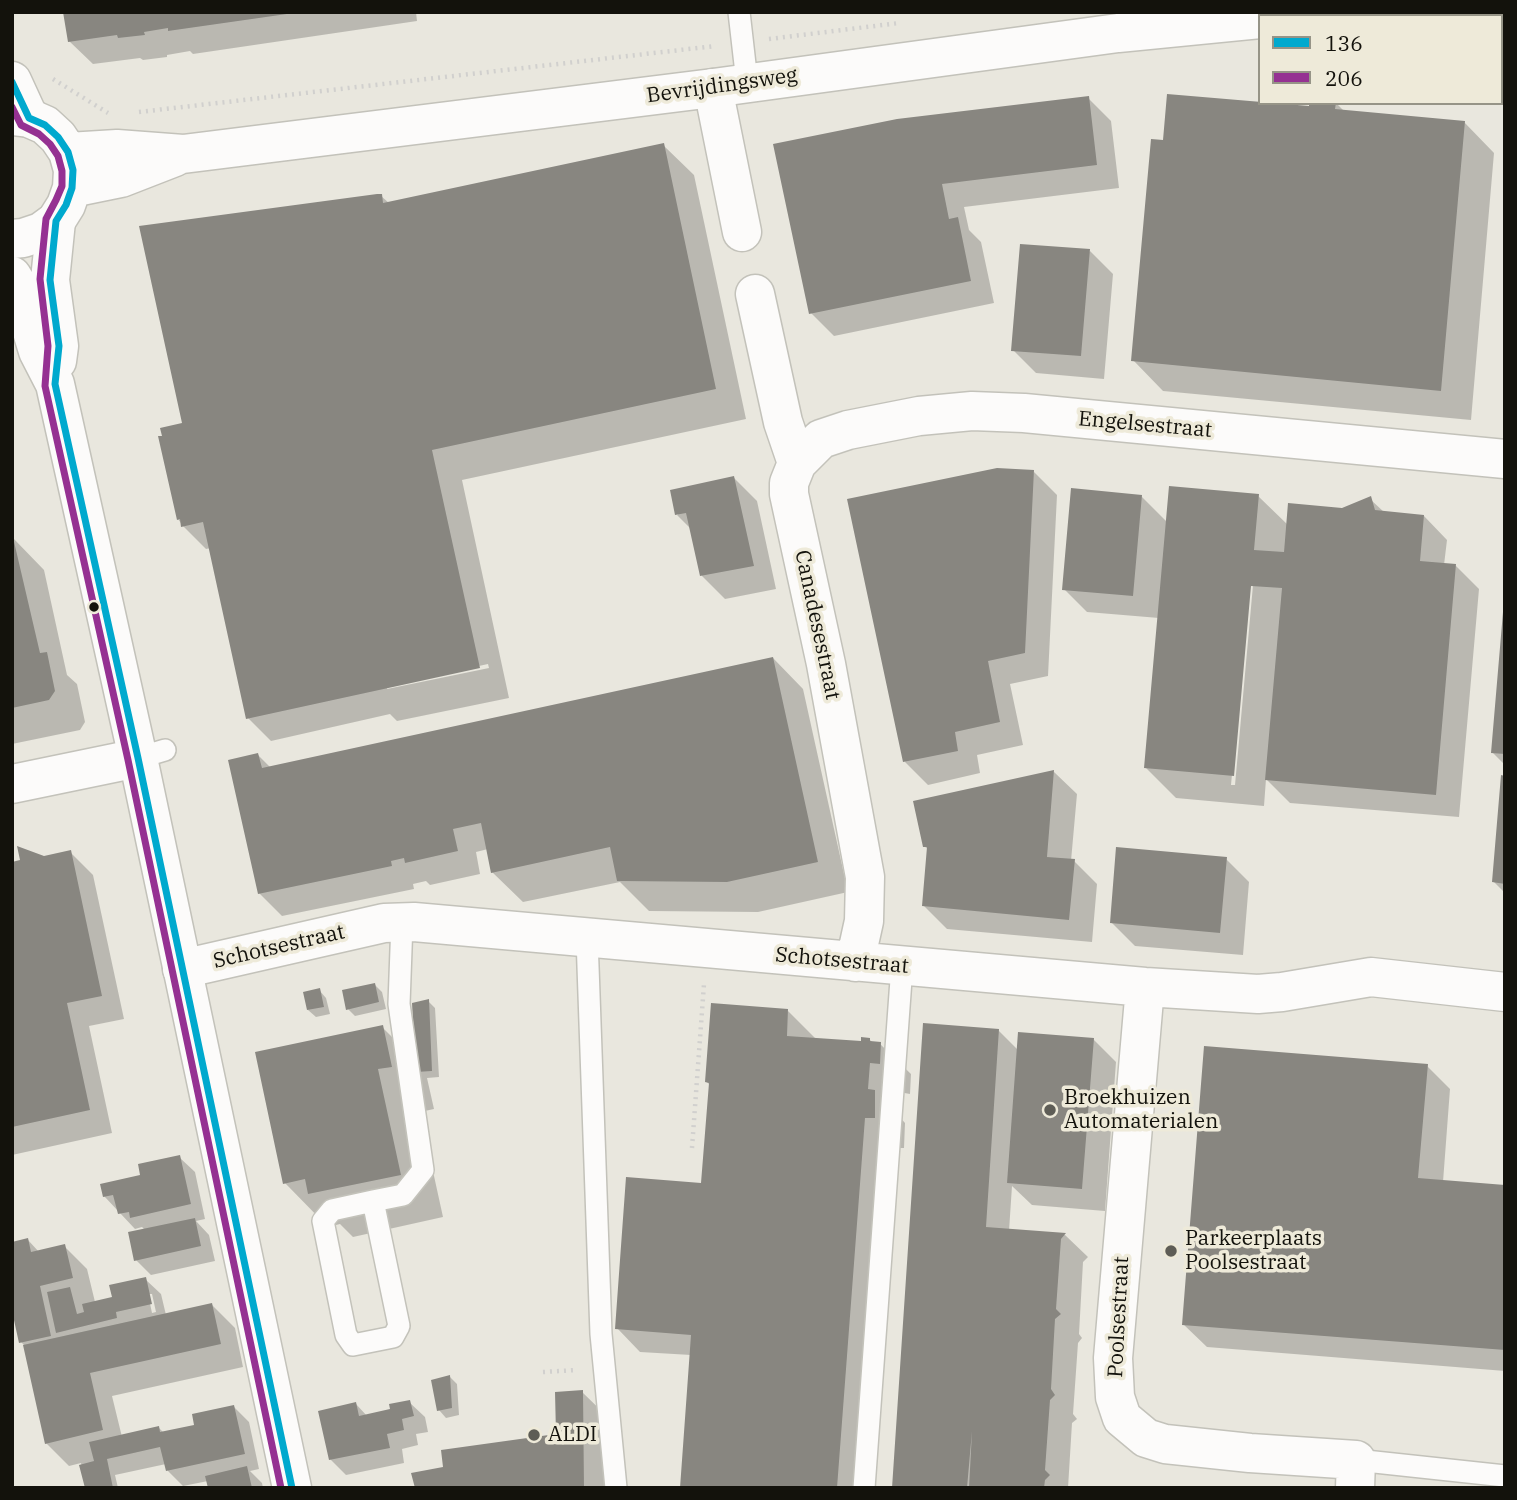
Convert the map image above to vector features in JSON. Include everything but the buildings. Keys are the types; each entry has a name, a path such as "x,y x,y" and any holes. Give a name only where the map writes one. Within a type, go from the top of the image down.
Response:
{"street":[{"name":"Bevrijdingsweg","path":"12,239 41,232 65,187 121,178 183,154 730,85 1216,18 1258,19"},
{"path":"29,78 21,117 45,125 58,137 65,187 50,280 59,346 55,384"},
{"path":"730,85 742,232"},
{"path":"12,276 18,286 38,351 55,384 152,754 183,969 292,1488"},
{"path":"755,293 783,422 797,463"},
{"name":"Engelsestraat","path":"797,463 821,439 848,430 919,416 972,411 1505,459"},
{"name":"Canadesestraat","path":"797,463 789,483 789,494 826,664 865,877 864,920 855,962"},
{"path":"12,784 152,754"},
{"name":"Schotsestraat","path":"183,969 384,923 414,922 1145,987 1258,994 1371,978 1505,992"},
{"name":"Poolsestraat","path":"1145,987 1113,1358 1115,1397 1122,1418 1146,1438 1165,1444 1250,1453 1355,1474"}],"lane":[{"path":"730,85 743,43 739,12"},
{"path":"373,1201 399,1326 393,1337 353,1345 346,1335 323,1221 332,1210 373,1201 403,1195 423,1170 399,1004 402,922"},
{"path":"587,938 601,1334 616,1488"},
{"path":"864,1488 902,966"},
{"path":"1355,1474 1505,1476"}],"path":[{"name":"Bevrijdingsweg","path":"138,112 904,22"},
{"path":"29,78 111,115"},
{"path":"692,1148 707,949"}],"transit line":[{"name":"136","path":"12,82 29,118 45,125 58,137 68,152 73,170 72,188 56,221 50,280 59,346 55,384 138,758 292,1488"},
{"name":"206","path":"12,107 21,125 39,134 50,144 58,156 62,171 62,186 46,219 40,279 48,346 45,386 128,760 281,1488"}],"place":[{"name":"Broekhuizen Automaterialen","path":"1050,1110"},
{"name":"Parkeerplaats Poolsestraat","path":"1171,1251"},
{"name":"ALDI","path":"534,1435"}]}
